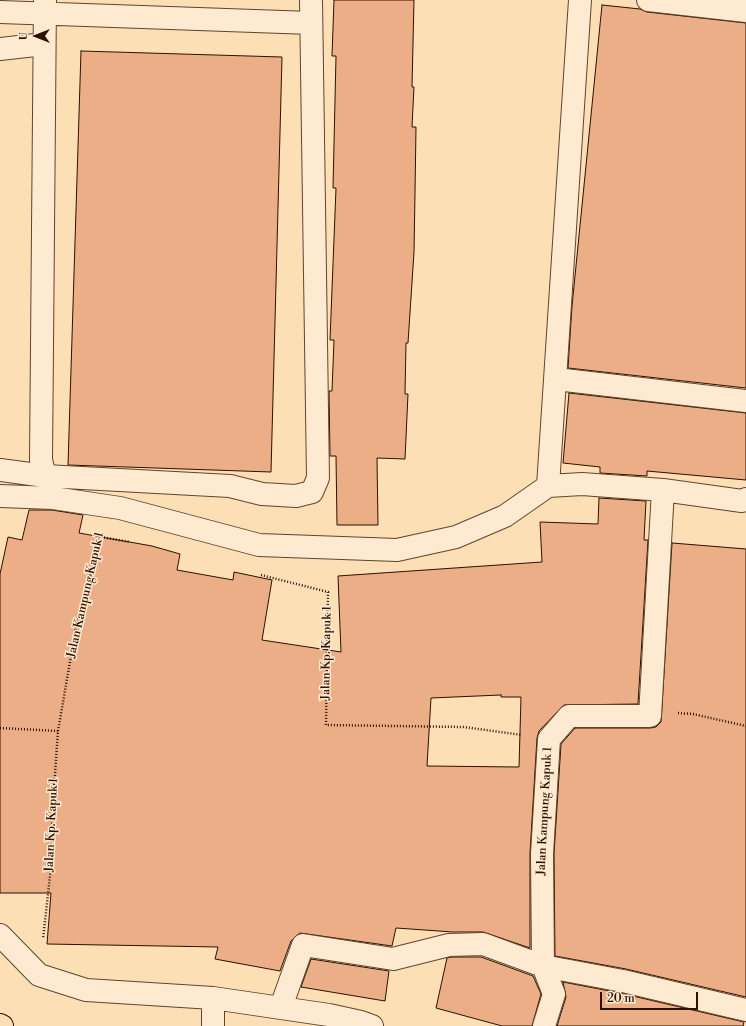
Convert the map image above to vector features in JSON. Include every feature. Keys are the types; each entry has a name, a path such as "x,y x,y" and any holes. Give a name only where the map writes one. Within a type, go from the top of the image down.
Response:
{"street":[{"path":"0,470 45,476 230,486 262,494 296,496 312,492 318,478 311,0"},
{"path":"548,486 580,0"},
{"path":"648,0 746,11"},
{"path":"0,12 44,7 311,23"},
{"path":"44,7 41,460 45,476"},
{"path":"0,49 44,44"},
{"path":"556,379 746,401"},
{"path":"0,496 53,498 120,508 259,545 397,550 456,537 505,516 548,486 582,484 663,490 742,501 746,499"},
{"path":"650,716 663,490"},
{"name":"Jalan Kampung Kapuk 1","path":"544,1026 554,994 543,966 542,854 548,739 569,716 650,716"},
{"path":"0,935 39,975 86,990 213,998 329,1015 372,1026"},
{"path":"281,1007 302,945 393,959 448,945 483,944 543,966 623,981 746,1010"},
{"path":"213,998 213,1026"}],"path":[{"name":"Jalan Kampung Kapuk 1","path":"58,731 76,627 101,537 104,505"},
{"path":"101,537 137,543"},
{"name":"Jalan Kp. Kapuk 1","path":"256,574 328,592 326,725 464,727 548,739"},
{"path":"650,716 673,713 693,714 746,726"},
{"path":"0,728 58,731"},
{"name":"Jalan Kp. Kapuk 1","path":"39,975 53,849 52,817 58,731"}],"building":[{"path":"334,0 414,0 412,87 414,87 412,127 416,127 414,252 408,343 406,343 405,394 408,394 405,459 377,458 378,525 337,525 336,456 330,456 329,391 332,391 334,340 330,340 336,188 333,188 336,56 332,56"},
{"path":"602,5 640,9 647,12 746,23 746,388 568,368 572,306"},
{"path":"81,51 282,57 271,472 68,465"},
{"path":"569,393 746,413 746,480 647,471 647,476 600,473 600,467 563,463"},
{"path":"599,498 646,501 644,540 648,540 638,704 564,705 539,731 537,738 530,853 530,948 483,932 453,932 396,928 392,946 300,933 291,941 280,971 215,959 218,947 47,944 51,893 0,893 0,574 8,537 22,540 29,510 52,510 83,515 79,533 152,546 180,554 177,570 233,580 234,572 272,580 262,640 341,652 338,576 542,562 540,522 598,524","holes":["501,695 501,697 521,697 519,767 427,766 431,698"]},
{"path":"672,543 746,549 746,997 626,969 555,956 554,854 561,744 575,728 650,728 656,727 661,722"},
{"path":"481,957 533,976 541,994 532,1026 502,1026 436,1008 447,958"},
{"path":"311,959 389,971 385,1001 301,987"},
{"path":"563,982 620,993 744,1022 743,1026 557,1026 566,997"}]}
